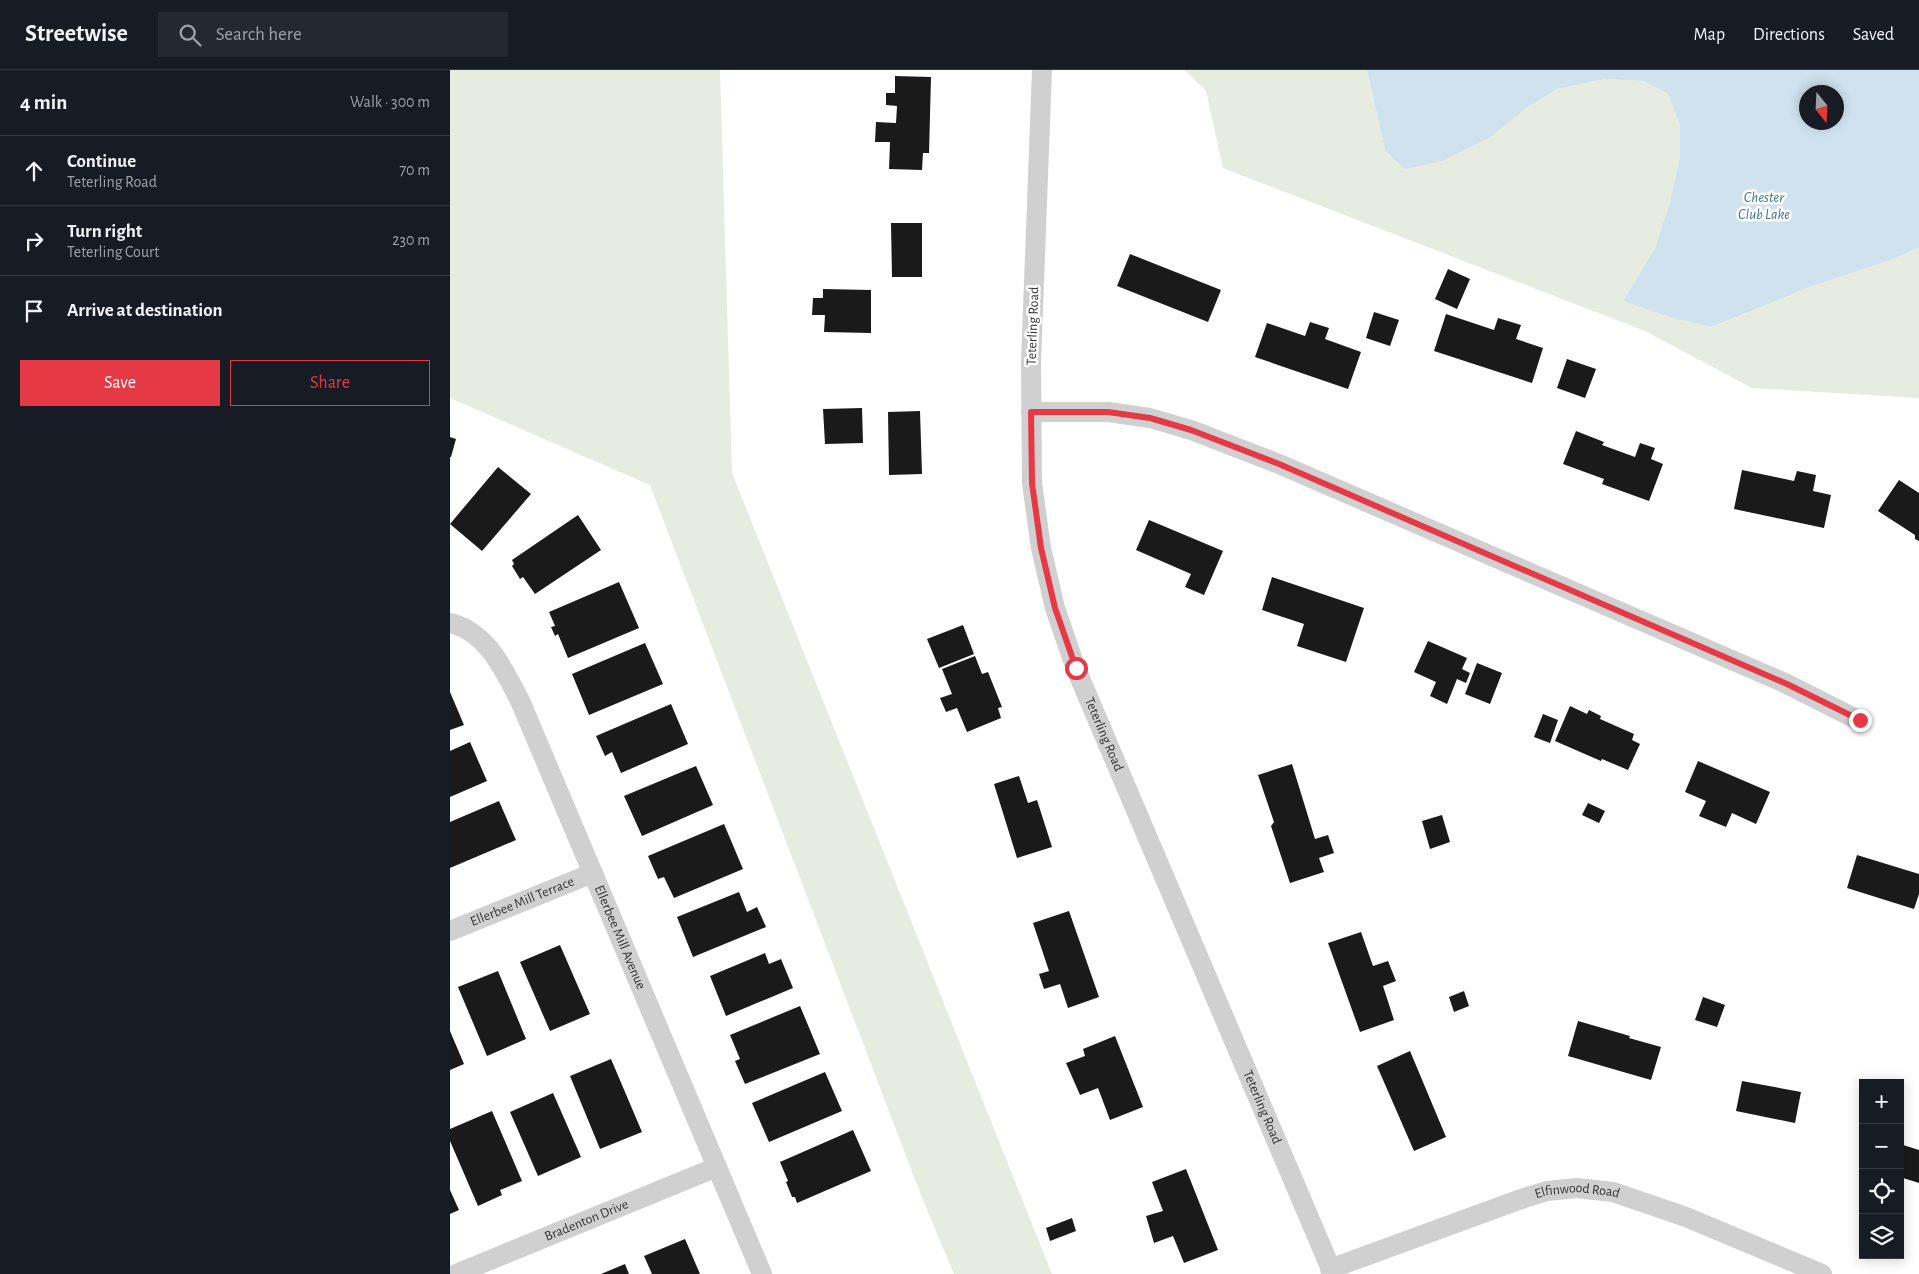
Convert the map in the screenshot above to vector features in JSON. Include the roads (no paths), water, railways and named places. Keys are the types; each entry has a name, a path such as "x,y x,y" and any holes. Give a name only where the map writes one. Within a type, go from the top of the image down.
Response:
{"street":[{"name":"Teterling Road","path":"1042,70 1031,362 1032,483 1041,548 1055,608 1076,668 1332,1271"},
{"path":"1031,412 1108,412 1150,418 1200,434 1279,464 1787,684 1860,720"},
{"name":"Ellerbee Mill Avenue","path":"450,623 458,625 481,640 498,660 521,703 762,1274"},
{"name":"Ellerbee Mill Terrace","path":"450,932 593,873"},
{"name":"Bradenton Drive","path":"456,1274 717,1167"},
{"name":"Elfinwood Road","path":"1332,1271 1524,1198 1547,1191 1577,1188 1613,1192 1686,1217 1822,1274"}],"water":[{"name":"Chester Club Lake","path":"1367,70 1919,70 1919,248 1885,262 1810,287 1712,327 1673,318 1623,301 1655,248 1670,202 1680,156 1680,126 1668,94 1643,81 1605,79 1557,89 1525,109 1489,138 1442,161 1405,169 1385,150"}]}
